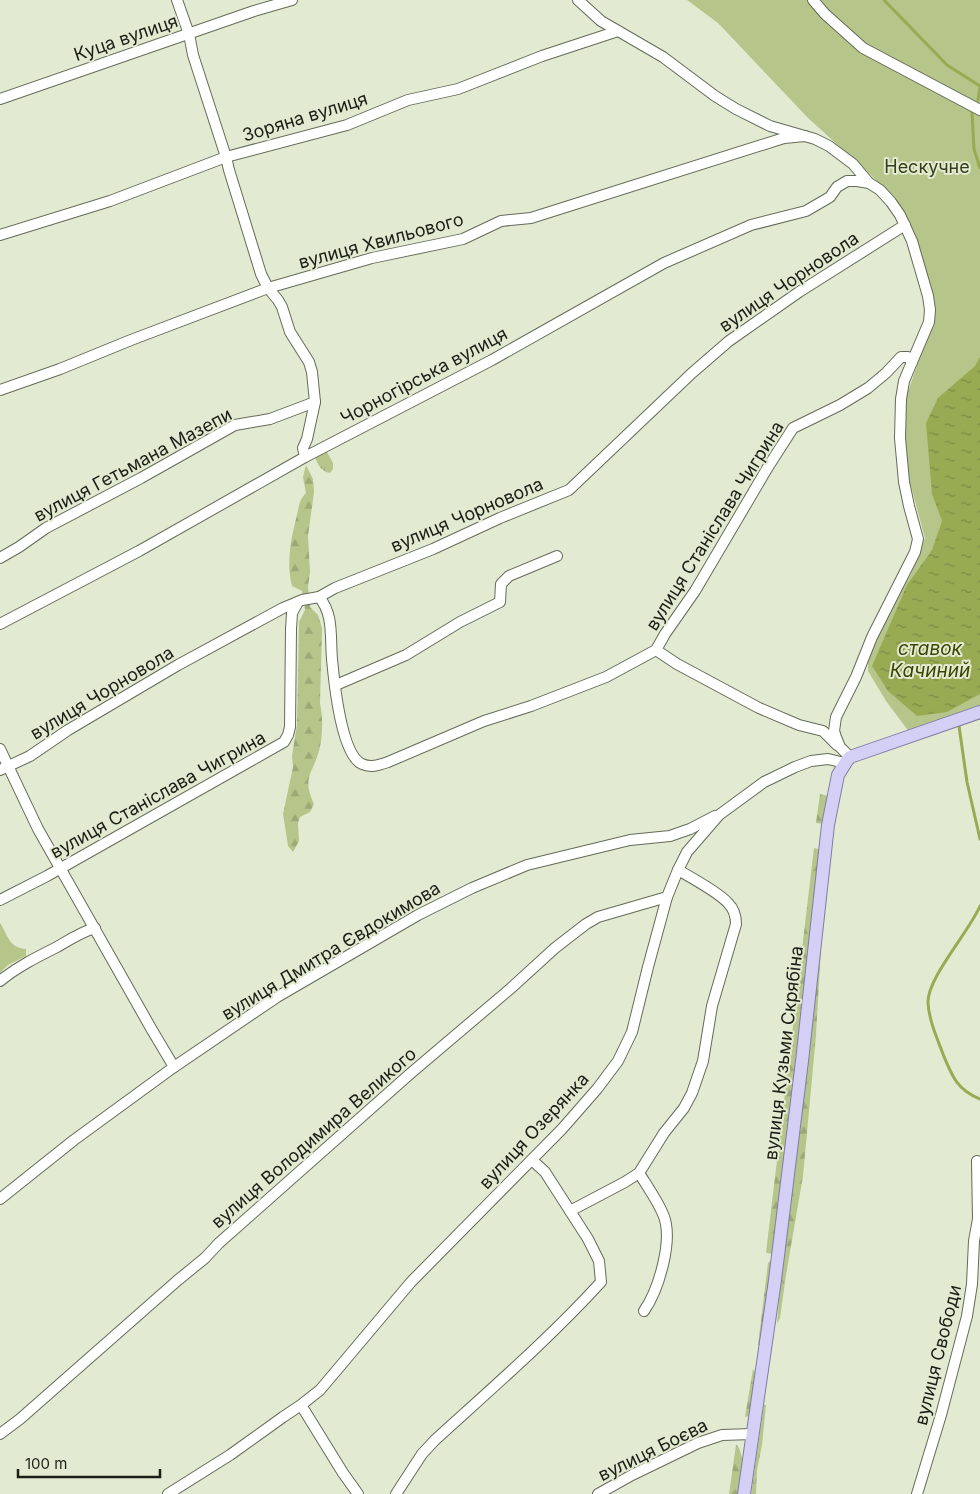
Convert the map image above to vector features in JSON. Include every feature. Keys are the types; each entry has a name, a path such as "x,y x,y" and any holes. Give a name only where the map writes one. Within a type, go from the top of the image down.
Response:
{"main road":[{"path":"848,760 980,712"},
{"name":"вулиця Кузьми Скрябіна","path":"744,1494 775,1280 802,1062 828,824 835,784 838,775 848,760"}],"street":[{"path":"177,0 189,34 261,274 268,288 278,300 290,332 309,362 312,372 315,402 307,439 303,448 305,457"},
{"name":"Куца вулиця","path":"0,99 254,11 292,0"},
{"path":"578,0 601,21 663,57 715,96 736,109 770,126 814,139 828,146 853,164 868,183 880,190 891,202 912,241 918,258 930,310 928,322 904,381 901,399 900,438 908,506 918,539 915,552 872,637 856,677 836,717 834,731 840,748"},
{"path":"813,0 825,14 863,48 980,110"},
{"name":"Зоряна вулиця","path":"0,235 110,201 226,157 347,125 408,100 458,89 542,56 618,31"},
{"name":"вулиця Хвильового","path":"0,390 60,369 268,288 372,258 451,242 474,234 501,221 531,218 784,138 805,136"},
{"name":"Чорногірська вулиця","path":"0,624 139,552 305,457 492,360 664,263 751,225 806,211 830,197 837,187 847,182 868,183"},
{"name":"вулиця Чорновола","path":"4,768 30,756 68,730 178,665 307,599 433,549 500,518 569,490 678,386 729,341 799,292 904,225"},
{"name":"вулиця Станіслава Чигрина","path":"0,900 61,868 284,742 290,727 290,629 292,612 307,599 325,604 330,615 332,660 342,724 348,748 353,758 361,764 374,766 388,762 484,721 606,677 656,650 695,591 793,428 840,405 868,388 901,357 908,356 912,362"},
{"name":"вулиця Гетьмана Мазепи","path":"0,558 46,528 141,478 235,425 270,419 315,402"},
{"path":"336,686 383,663 406,655 460,622 500,602 501,584 509,576 557,556"},
{"path":"656,650 677,664 759,708 800,725 823,731 840,748 848,760"},
{"path":"0,749 4,768 174,1066"},
{"name":"вулиця Озерянка","path":"168,1494 230,1455 301,1406 320,1390 411,1282 532,1160 597,1089 618,1061 632,1032 667,898 678,870 688,852 718,814 764,782 795,766 811,761 828,759 848,760"},
{"name":"вулиця Дмитра Євдокимова","path":"0,1199 74,1140 174,1066 286,992 418,915 465,891 527,865 630,840 670,836 690,829 718,814"},
{"path":"570,1211 639,1173 664,1133 684,1108 703,1061 712,1006 736,924 734,911 728,902 678,870"},
{"name":"вулиця Володимира Великого","path":"0,1434 20,1419 205,1258 219,1243 555,948 598,917 667,898"},
{"path":"0,981 36,958 95,928"},
{"path":"396,1494 422,1454 435,1440 517,1365 585,1300 601,1282 599,1261 588,1240 545,1172 532,1160"},
{"name":"вулиця Свободи","path":"917,1494 967,1316 978,1219 977,1160"},
{"path":"639,1173 663,1214 666,1224 662,1267 656,1289 644,1311"},
{"path":"301,1406 358,1494"},
{"name":"вулиця Боєва","path":"598,1494 698,1443 722,1435 752,1434"}],"green space":[{"name":"Нескучне","path":"687,0 980,0 980,709 910,733 886,701 868,671 868,647 911,574 925,538 902,453 906,397 930,329 933,309 920,249 906,216 872,176 808,118 718,23"},
{"path":"327,452 333,463 333,469 330,473 321,468 316,460 314,454"},
{"path":"306,465 313,479 314,492 308,536 310,572 308,587 310,607 318,615 322,628 320,703 322,727 319,751 308,782 314,804 310,812 300,817 298,823 299,841 293,852 288,846 283,814 293,767 292,756 297,724 299,622 305,610 302,591 292,586 289,559 299,506 306,493 303,477"},
{"path":"820,794 829,796 825,824 816,823"},
{"path":"814,848 822,850 775,1254 766,1253"},
{"path":"0,923 12,943 26,949 26,956 8,965 0,973"},
{"path":"822,930 816,1035 803,1176 786,1275 781,1275"},
{"path":"772,1262 761,1345 758,1345 768,1263"},
{"path":"781,1275 786,1275 780,1318 777,1324"},
{"path":"753,1369 756,1374 749,1416 745,1417"},
{"path":"764,1405 766,1405 762,1445 757,1470 756,1494 751,1494"},
{"path":"736,1445 742,1457 743,1469 739,1494 729,1494"}],"water":[{"name":"ставок Качиний","path":"980,357 980,694 947,712 917,716 888,691 872,666 907,585 932,550 942,521 932,494 926,423 938,398 975,366"}],"waterway":[{"path":"884,0 947,65 980,86"},
{"path":"978,100 980,88"},
{"path":"972,113 974,149 980,168"},
{"path":"959,726 967,782 980,839"},
{"path":"980,906 934,981 929,993 928,1003 934,1029 953,1076 961,1087 980,1099"}]}
